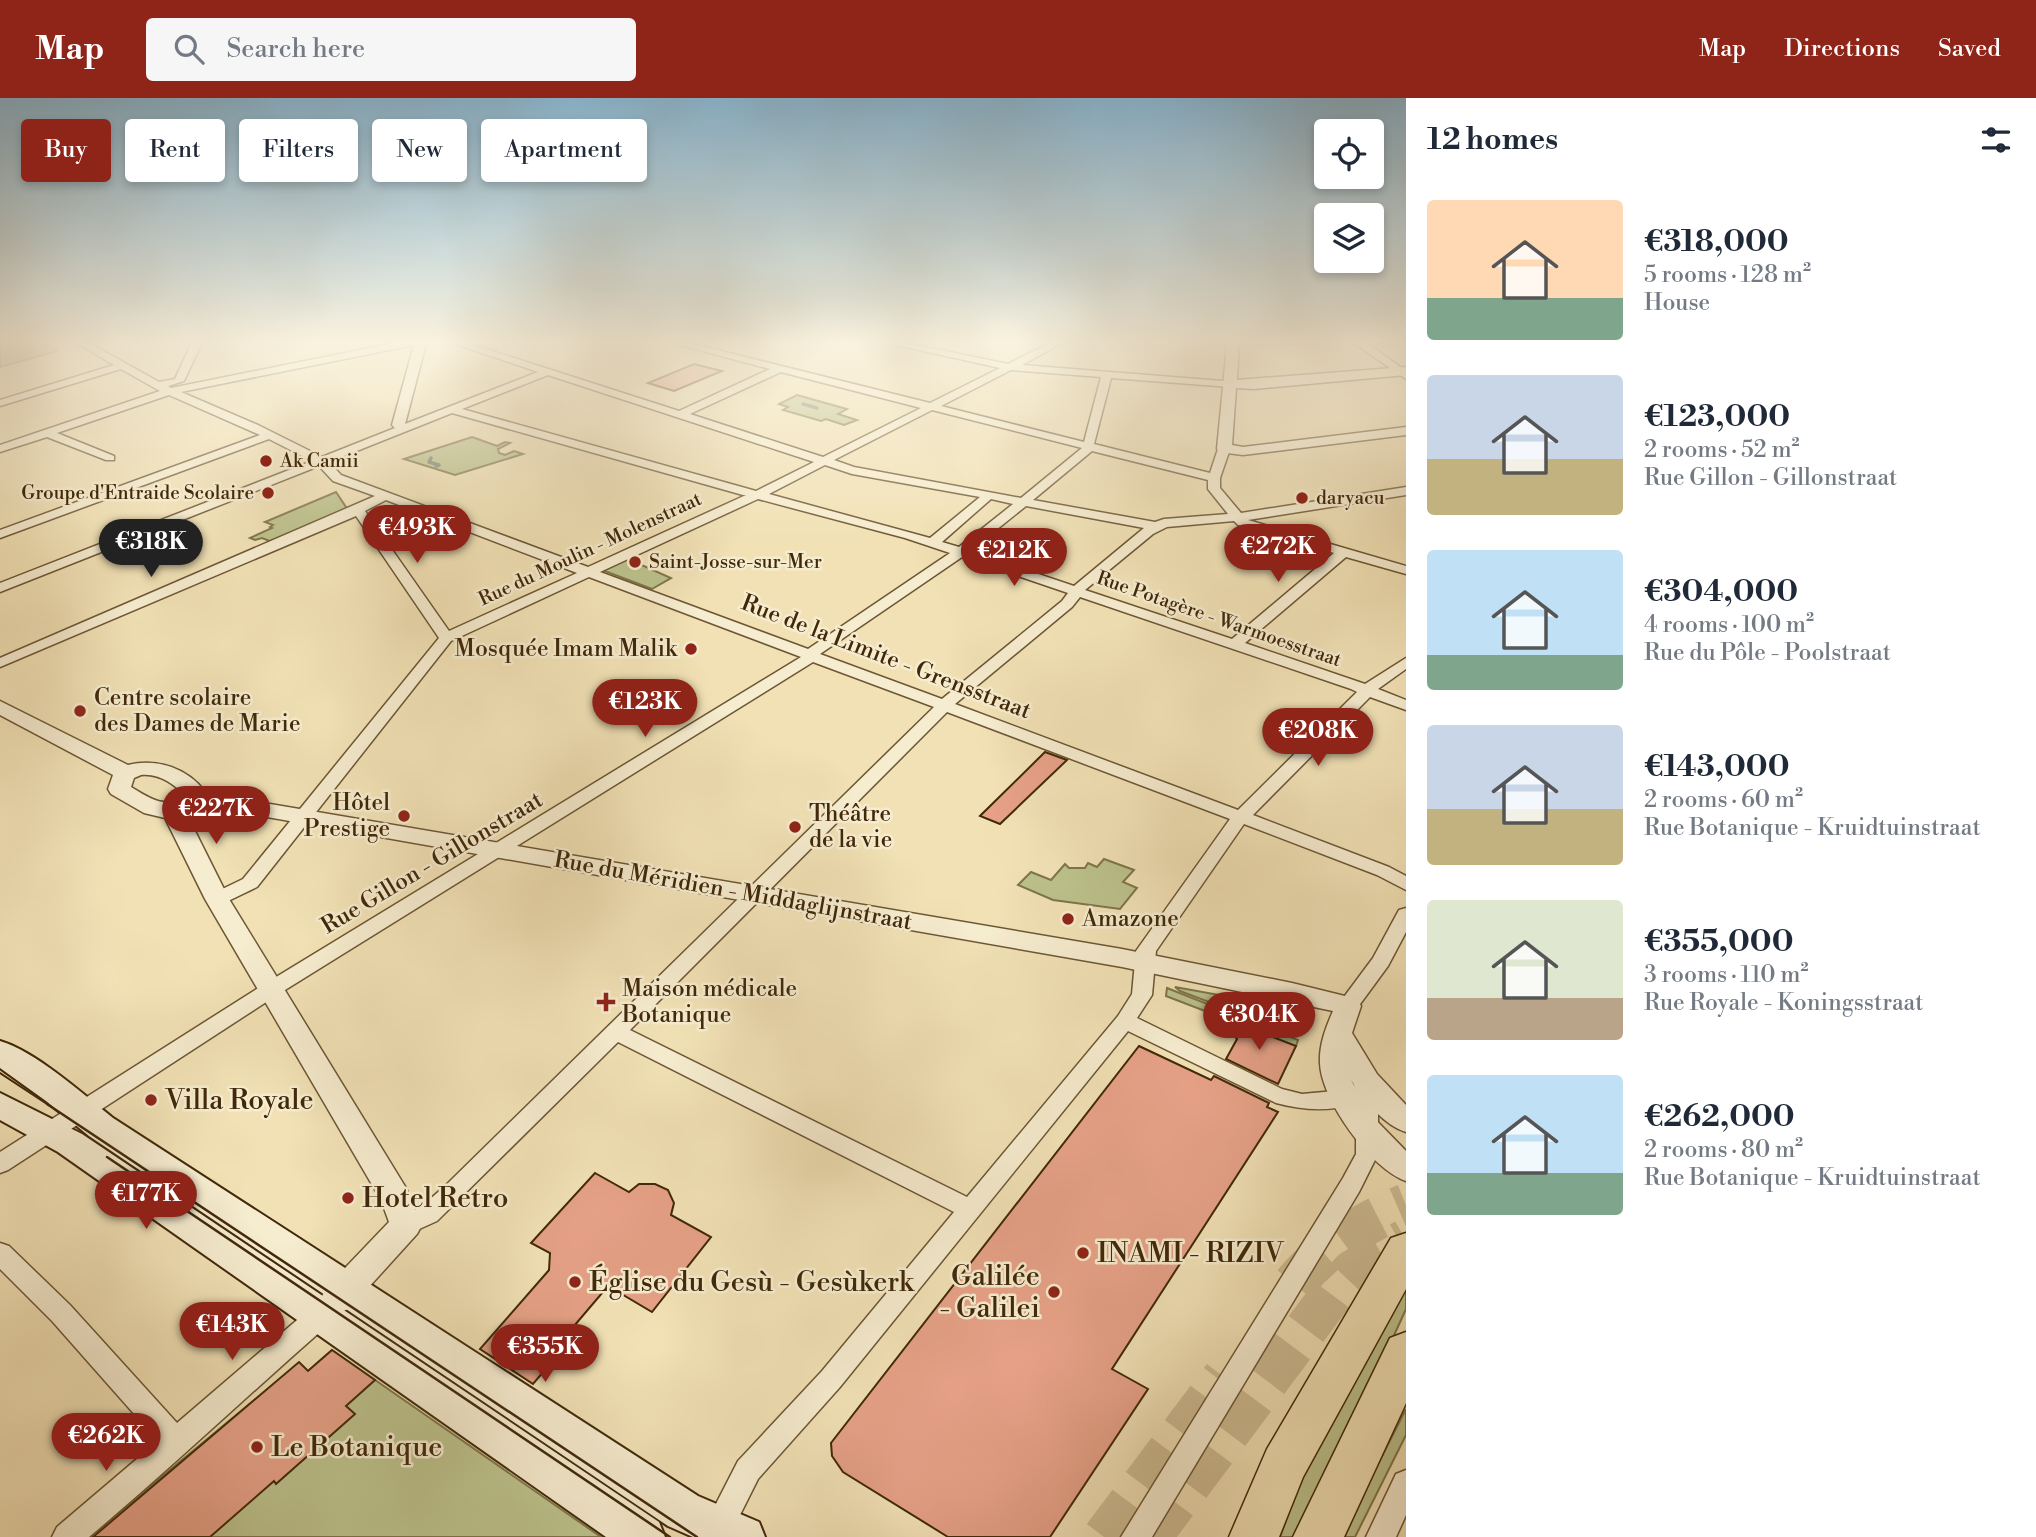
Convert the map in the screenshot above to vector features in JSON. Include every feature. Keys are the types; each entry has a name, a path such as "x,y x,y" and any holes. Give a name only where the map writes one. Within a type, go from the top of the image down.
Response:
{"main road":[{"path":"0,1052 58,1091 79,1111 643,1537"},
{"path":"0,1105 70,1143 333,1303 683,1511 725,1533"},
{"path":"1254,1537 1284,1465 1406,1250"},
{"path":"1318,1537 1406,1352"}],"street":[{"path":"0,449 123,407"},
{"name":"Rue de la Limite - Grensstraat","path":"207,407 321,461 337,478 1242,817 1383,871 1406,884"},
{"path":"403,407 398,425 404,429"},
{"path":"0,588 460,407"},
{"path":"655,407 852,470 979,496 1157,527 1212,523 1406,491"},
{"path":"679,415 696,407"},
{"name":"Rue du Moulin - Molenstraat","path":"217,899 250,883 446,638 756,495 930,407"},
{"path":"931,407 1214,478"},
{"path":"1088,447 1100,407"},
{"path":"1229,407 1224,449 1214,478 1214,489 1236,517 1247,524 1406,570"},
{"name":"Rue Potagère - Warmoesstraat","path":"453,410 932,542 1406,705"},
{"path":"1224,449 1243,451 1406,431"},
{"path":"47,433 110,458"},
{"path":"0,534 270,435"},
{"name":"Rue Gillon - Gillonstraat","path":"0,1164 270,990 811,656 815,650 961,552 1088,447"},
{"path":"0,663 385,496"},
{"path":"932,542 979,496"},
{"path":"358,510 446,638"},
{"path":"67,1537 143,1474 333,1303 406,1225 429,1214 453,1194 944,705 1157,527"},
{"path":"1235,644 1343,552"},
{"path":"725,1533 748,1470 831,1379 1125,1021 1142,995 1146,951 1242,817 1368,691 1406,662"},
{"path":"0,707 126,773 121,779 119,789 157,810 175,814 198,797"},
{"name":"Rue du Méridien - Middaglijnstraat","path":"126,773 144,768 156,769 194,789 198,797 1145,964 1279,989 1348,1006"},
{"path":"175,814 217,899 396,1197 406,1225"},
{"path":"1405,916 1381,961 1348,1006 1339,1034 1334,1065 1338,1083 1355,1088 1386,1105 1406,1121"},
{"path":"1125,1021 1276,1095 1302,1102 1355,1088"},
{"path":"615,1032 969,1209"},
{"path":"1136,1537 1351,1185 1367,1154 1367,1132 1355,1088"},
{"path":"1367,1132 1406,1169"},
{"path":"0,1253 61,1313 176,1442"},
{"path":"1381,1537 1406,1484"}],"green space":[{"path":"788,407 840,407 847,409 838,414 857,420 844,425 783,410"},
{"path":"472,437 497,446 510,443 498,449 499,453 505,455 514,451 523,454 455,475 404,459"},
{"path":"336,492 348,510 272,542 262,538 250,538 272,528 270,527 273,525 265,522"},
{"path":"628,559 671,578 652,589 602,570"},
{"path":"1104,859 1134,870 1123,882 1137,888 1120,909 1053,900 1018,885 1031,872 1051,880 1065,864 1069,868 1085,868 1088,863 1097,867"},
{"path":"1175,987 1225,996 1226,1001 1241,1004 1242,999 1280,1006 1276,1013 1255,1009 1230,1010"},
{"path":"1167,988 1298,1040 1296,1046 1166,996"},
{"path":"1406,1279 1406,1309 1302,1537 1280,1537 1303,1474"},
{"path":"332,1350 601,1537 89,1537 299,1363 308,1371"},
{"path":"1406,1409 1406,1435 1355,1537 1341,1537"}],"building":[{"path":"1045,752 1067,760 1000,824 980,816"},
{"path":"1218,1016 1296,1046 1278,1084 1226,1059 1237,1039"},
{"name":"Galilée - Galilei","path":"1139,1046 1211,1080 1214,1076 1269,1103 1267,1107 1278,1112 1112,1369 1148,1389 1050,1537 948,1537 843,1472 832,1456 831,1443"},
{"name":"Église du Gesù - Gesùkerk","path":"595,1173 629,1192 639,1184 655,1184 668,1190 674,1203 671,1215 711,1237 652,1312 608,1286 557,1346 563,1349 533,1384 480,1349 549,1270 550,1253 531,1243"},
{"name":"Le Botanique","path":"332,1350 375,1380 346,1406 355,1414 276,1484 274,1481 210,1537 93,1537 299,1362 308,1371"}],"waterway":[{"path":"431,458 429,462 439,465 436,466"}],"tunnel":[{"path":"1294,1284 1331,1247 1345,1237 1406,1205"},
{"path":"1150,1537 1336,1289 1353,1271 1406,1240"},
{"path":"1104,1537 1224,1377"}],"tram line":[{"path":"0,1073 50,1106"},
{"path":"47,1104 697,1537"},
{"path":"107,1157 670,1537"}],"place":[{"name":"Ak Camii","path":"266,461"},
{"name":"Groupe d'Entraide Scolaire","path":"268,493"},
{"name":"daryacu","path":"1302,498"},
{"name":"Saint-Josse-sur-Mer","path":"635,562"},
{"name":"Mosquée Imam Malik","path":"691,649"},
{"name":"Centre scolaire des Dames de Marie","path":"80,711"},
{"name":"Hôtel Prestige","path":"404,816"},
{"name":"Théâtre de la vie","path":"795,827"},
{"name":"Amazone","path":"1068,919"},
{"name":"Maison médicale Botanique","path":"606,1002"},
{"name":"Villa Royale","path":"151,1100"},
{"name":"Hotel Retro","path":"348,1198"},
{"name":"INAMI - RIZIV","path":"1083,1253"},
{"name":"Église du Gesù - Gesùkerk","path":"575,1282"},
{"name":"Galilée - Galilei","path":"1054,1292"},
{"name":"Le Botanique","path":"257,1447"}]}
